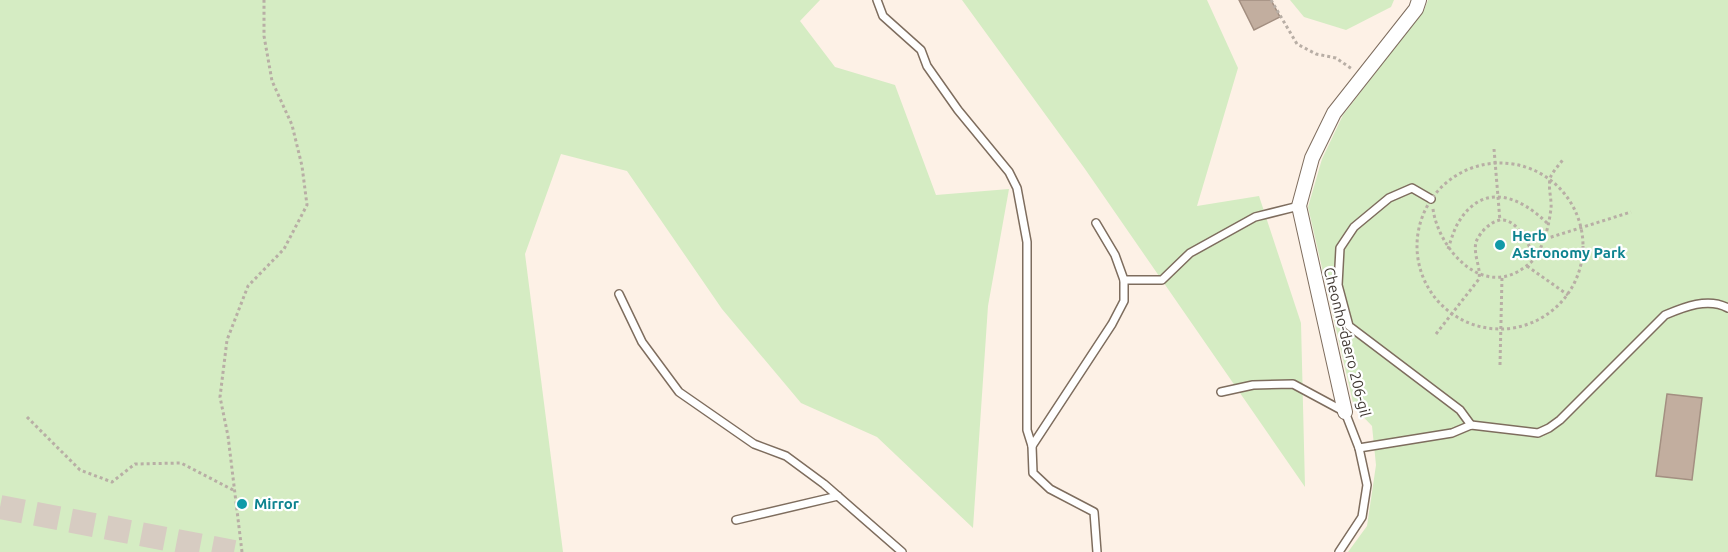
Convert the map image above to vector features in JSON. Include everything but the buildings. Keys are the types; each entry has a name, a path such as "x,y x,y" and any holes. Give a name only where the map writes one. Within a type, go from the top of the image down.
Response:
{"street":[{"name":"Cheonho-daero 206-gil","path":"1346,412 1299,206 1312,158 1334,113 1416,9 1419,0"}],"lane":[{"path":"877,0 883,16 921,50 927,66 958,110 1009,172 1017,188 1027,242 1028,430 1032,446 1033,473 1050,489 1094,512 1097,552"},
{"path":"1431,199 1412,188 1389,198 1354,227 1340,248 1338,285 1349,326 1460,410 1471,425"},
{"path":"1124,280 1162,280 1190,253 1236,227 1255,217 1299,206"},
{"path":"1032,446 1112,324 1124,301 1124,280 1115,255 1096,223"},
{"path":"619,294 642,342 679,392 754,444 786,456 838,496 902,552"},
{"path":"1359,448 1452,433 1471,425 1538,433 1560,420 1665,315 1686,306 1710,303 1728,308"},
{"path":"1221,392 1253,385 1293,384 1346,412"},
{"name":"Cheonho-daero 206-gil","path":"1339,552 1362,517 1367,485 1359,448 1346,412"},
{"path":"736,520 838,496"}],"path":[{"path":"242,552 228,436 220,397 227,340 248,286 284,249 307,205 302,166 292,125 272,81 264,36 264,0"},
{"path":"1271,0 1297,44 1316,54 1336,58 1364,76"},
{"path":"1494,149 1500,221"},
{"path":"1431,199 1437,225 1448,250 1463,264 1480,273 1502,277 1513,274 1535,258 1545,238 1551,208 1550,178 1564,158"},
{"path":"1495,163 1514,164 1533,169 1550,178 1561,188 1570,200 1582,227 1584,245 1577,280 1555,310 1539,321 1501,330 1467,323 1451,314 1433,296 1421,274 1417,248 1420,223 1431,199 1459,174 1476,166 1495,163"},
{"path":"1448,250 1457,224 1467,210 1482,200 1498,196 1526,204 1548,224"},
{"path":"1545,238 1631,212"},
{"path":"1436,334 1479,279 1476,243 1482,232 1492,223 1507,221 1518,227 1528,241 1535,258"},
{"path":"1527,266 1568,295"},
{"path":"1500,365 1502,277"},
{"path":"27,417 80,470 112,482 135,464 181,463 235,491"}],"green space":[{"path":"0,0 820,0 800,21 835,67 895,85 936,195 1009,189 988,306 973,528 877,437 801,403 722,309 627,171 561,154 525,254 563,552 0,552"},
{"path":"962,0 1207,0 1238,68 1197,206 1259,196 1301,323 1305,487 1085,169"},
{"path":"1290,0 1394,0 1391,7 1346,30 1304,17"},
{"path":"1428,0 1728,0 1728,552 1348,552 1367,526 1376,465 1372,426 1354,407 1308,207 1322,159 1343,115 1424,10"}],"tunnel":[{"path":"0,507 234,552"}],"place":[{"name":"Herb Astronomy Park","path":"1500,245"},
{"name":"Mirror","path":"242,504"}]}
